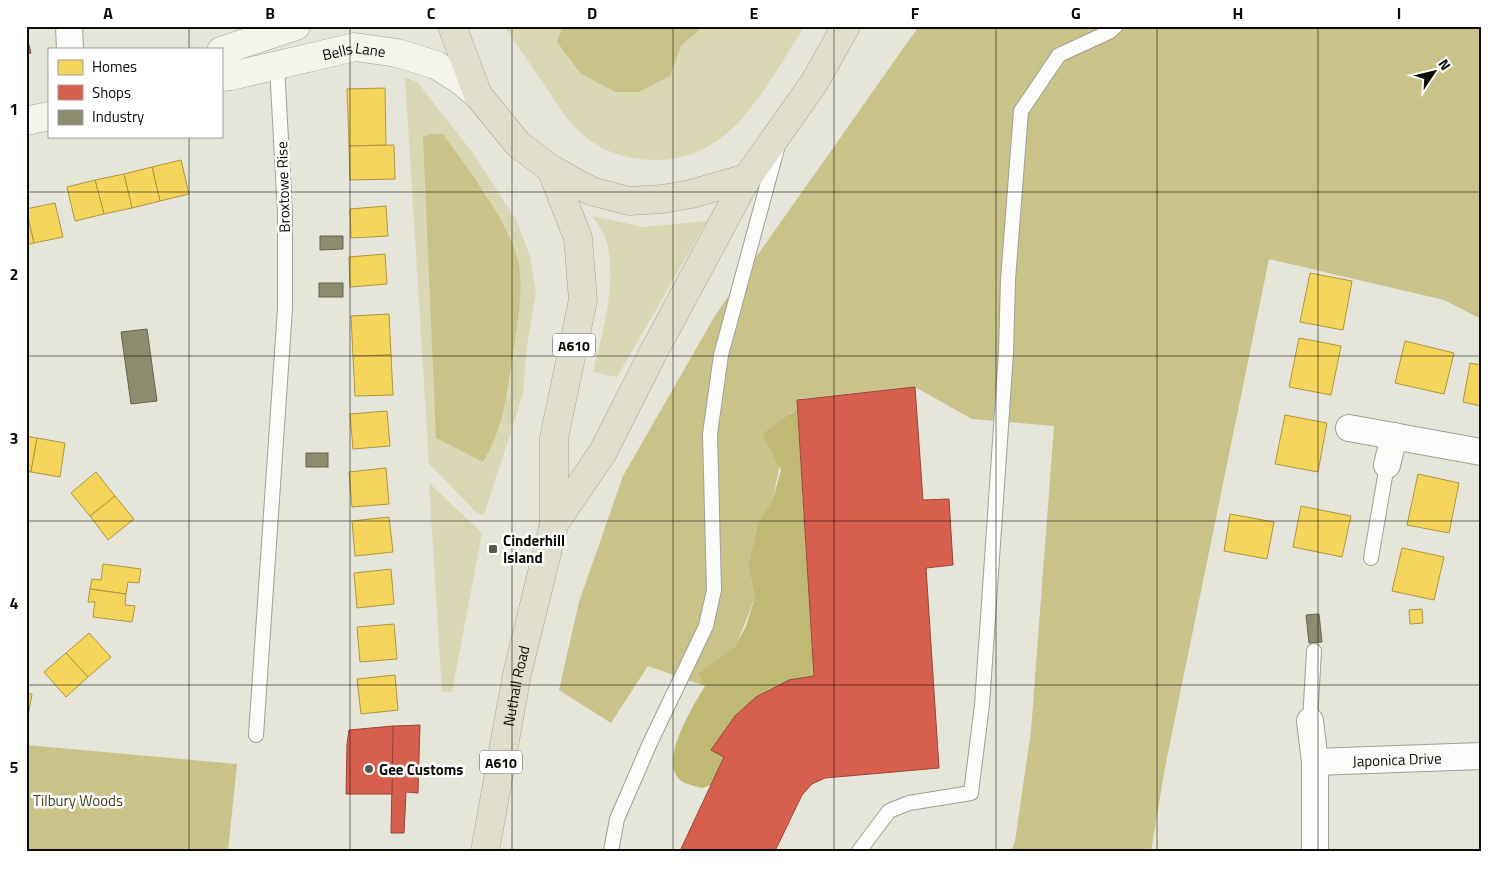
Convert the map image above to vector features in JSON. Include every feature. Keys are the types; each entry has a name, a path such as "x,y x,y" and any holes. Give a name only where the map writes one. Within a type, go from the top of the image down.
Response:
{"highway":[{"path":"452,26 478,95 518,144 551,169 591,191 629,201 691,194 748,178"},
{"name":"A610","path":"554,524 603,452 653,352 748,178 814,83 846,30"},
{"name":"A610","path":"551,169 578,238 583,300 554,438 554,524"},
{"name":"Nuthall Road","path":"485,851 517,674 554,524"}],"main road":[{"path":"222,51 281,29"},
{"name":"Bells Lane","path":"222,77 355,47 397,53 436,65 478,95"},
{"path":"26,121 48,116"}],"street":[{"path":"69,26 70,48"},
{"path":"1350,428 1481,452"},
{"path":"1387,465 1394,436"},
{"path":"1310,721 1315,762 1315,851"},
{"name":"Japonica Drive","path":"1315,762 1481,756"}],"lane":[{"path":"859,851 890,811 909,802 971,793 982,705 1006,354 1008,280 1022,110 1059,55 1109,32 1116,26"},
{"name":"Broxtowe Rise","path":"256,735 285,308 285,213 277,66"},
{"path":"611,851 617,819 650,743 706,626 714,590 710,434 721,355 784,124"},
{"path":"1371,558 1387,465"},
{"path":"1310,721 1314,651"}],"shaded area":[{"path":"504,26 563,26 558,42 581,74 615,92 639,92 670,76 681,46 704,26 805,26 758,99 740,120 720,138 697,152 671,159 640,159 620,155 602,148 578,130 565,116"},
{"path":"405,77 417,82 473,153 516,220 530,256 536,293 527,346 523,394 484,515 478,514 429,464","holes":["443,134 487,196 510,240 520,272 518,309 507,400"]},
{"path":"592,216 644,227 707,221 617,377 593,372 608,306 610,272 605,236"},
{"path":"797,409 814,676 779,685 754,700 733,721 712,750 724,757 711,785 702,788 687,784 680,780 674,771 673,760 675,746 686,719 705,686 698,674 735,647 746,626 755,598 748,566 758,523 773,499 781,470 762,434"},
{"path":"429,483 482,533 452,692 442,692"}],"green space":[{"path":"563,26 704,26 681,46 670,76 639,92 615,92 581,74 557,42"},
{"path":"919,26 1481,26 1481,319 1444,300 1269,259 1165,767 1151,851 1011,851 1015,841 1031,731 1054,426 972,419 915,387 797,399 797,409 790,413 773,499 758,523 748,566 755,598 735,648 705,686 648,666 611,723 559,690 579,602 623,476 716,314"},
{"path":"430,134 443,134 477,182 510,238 517,256 520,273 518,317 506,401 495,438 483,462 436,438 423,137"},
{"name":"Tilbury Woods","path":"26,745 237,764 228,851 26,851"}],"building: Homes":[{"path":"385,88 386,145 349,146 347,89"},
{"path":"394,145 395,179 350,180 349,146"},
{"path":"181,160 189,194 160,201 152,167"},
{"path":"152,167 160,201 132,208 124,174"},
{"path":"124,174 132,208 104,214 95,180"},
{"path":"95,180 104,214 75,221 67,187"},
{"path":"55,203 63,237 34,243 26,209"},
{"path":"386,206 388,236 351,238 350,209"},
{"path":"26,210 34,243 26,245"},
{"path":"385,254 387,284 350,287 349,257"},
{"path":"1310,273 1352,281 1343,330 1300,322"},
{"path":"389,314 391,355 353,356 351,316"},
{"path":"1299,338 1341,346 1331,395 1289,387"},
{"path":"1405,341 1454,353 1444,394 1395,383"},
{"path":"391,355 393,395 355,396 353,356"},
{"path":"1470,363 1481,365 1481,406 1463,402"},
{"path":"387,411 390,446 353,449 350,414"},
{"path":"1285,415 1327,423 1318,472 1275,464"},
{"path":"26,436 37,438 31,472 26,471"},
{"path":"37,438 65,443 60,477 31,472"},
{"path":"386,468 389,504 352,507 349,472"},
{"path":"96,472 115,496 90,516 71,493"},
{"path":"1418,474 1459,483 1449,533 1407,525"},
{"path":"115,496 134,519 108,540 90,516"},
{"path":"1301,506 1351,516 1342,557 1293,547"},
{"path":"1230,514 1274,522 1267,559 1224,551"},
{"path":"389,517 393,552 355,556 352,521"},
{"path":"1402,548 1444,557 1434,600 1392,591"},
{"path":"103,564 141,569 139,583 128,582 126,594 90,589 92,579 101,580"},
{"path":"391,569 394,604 357,608 354,573"},
{"path":"90,589 126,594 125,605 135,606 132,622 93,617 95,602 88,602"},
{"path":"1422,609 1423,623 1410,624 1409,610"},
{"path":"394,624 397,659 360,662 357,627"},
{"path":"89,633 111,657 88,677 66,653"},
{"path":"66,653 88,677 66,697 44,672"},
{"path":"395,675 398,710 361,714 357,679"},
{"path":"26,693 32,694 26,728"}],"building: Shops":[{"path":"26,33 31,53 26,54"},
{"path":"915,387 923,500 949,499 953,565 926,568 939,768 825,778 812,784 802,795 775,851 680,851 724,757 711,750 735,716 756,697 789,680 814,676 797,400"},
{"path":"420,725 418,793 406,792 404,833 391,833 393,726"},
{"name":"Gee Customs","path":"393,726 392,794 346,794 349,730"}],"building: Industry":[{"path":"320,236 343,236 343,249 320,250"},
{"path":"319,283 343,283 343,297 319,297"},
{"path":"147,329 157,401 131,404 121,332"},
{"path":"306,453 328,453 328,467 306,467"},
{"path":"1319,614 1322,642 1309,643 1306,615"}],"place":[{"name":"Cinderhill Island","path":"493,549"},
{"name":"Gee Customs","path":"369,769"}]}
